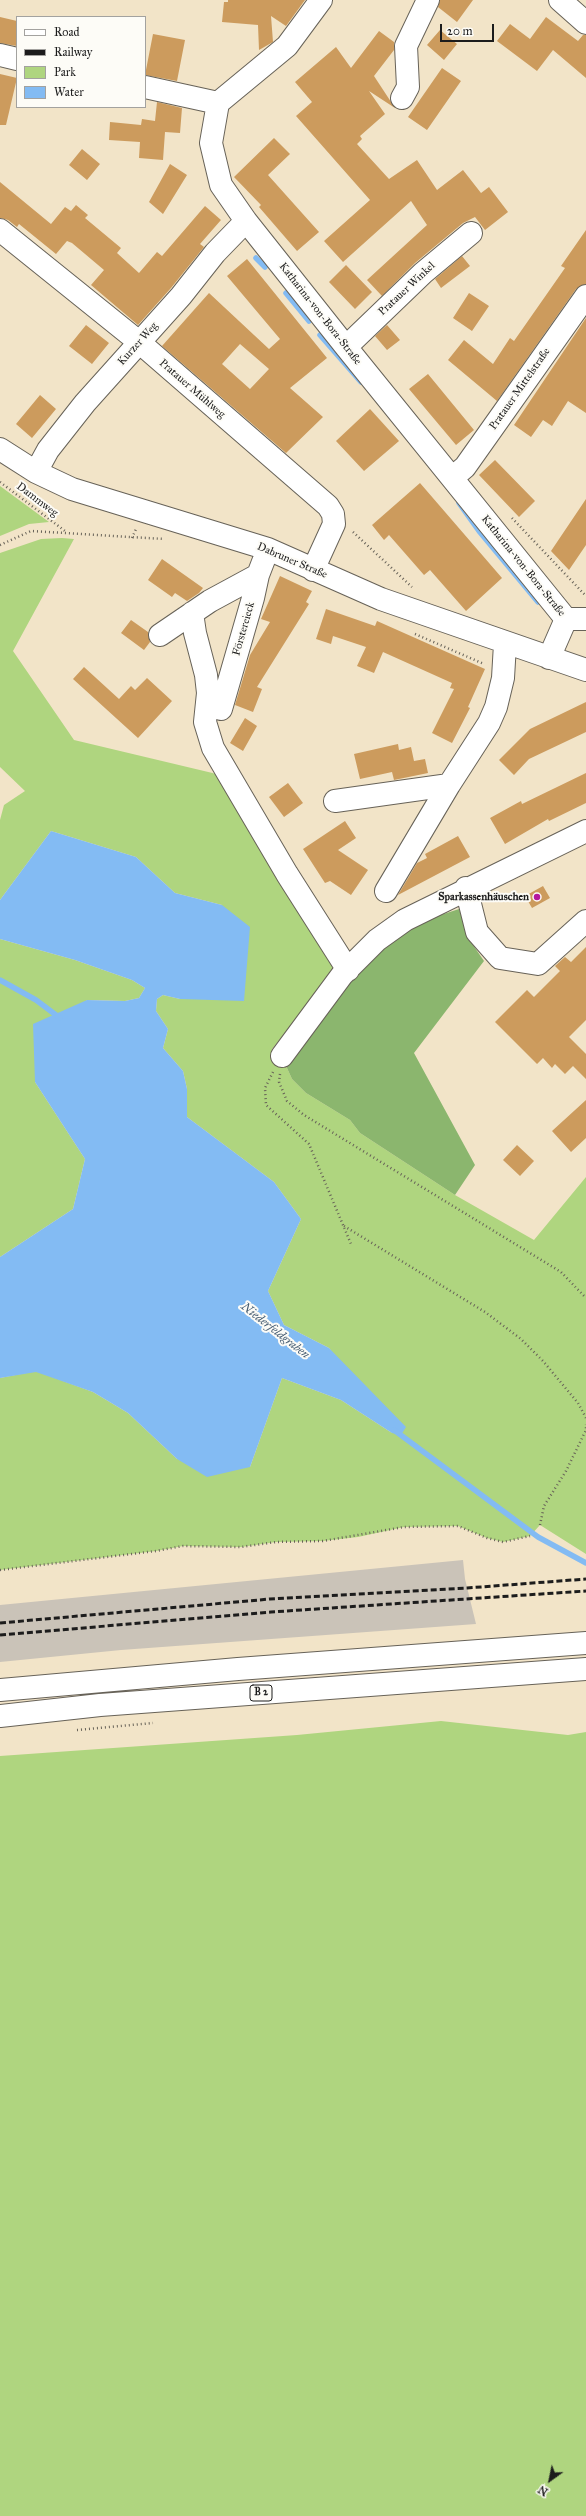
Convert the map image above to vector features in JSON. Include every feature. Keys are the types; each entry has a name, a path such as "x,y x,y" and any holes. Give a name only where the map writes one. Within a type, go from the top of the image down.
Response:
{"street":[{"path":"146,87 218,104 287,46 321,0"},
{"path":"402,98 408,87 406,46 428,0"},
{"path":"560,0 586,23"},
{"path":"0,55 16,58"},
{"name":"Katharina-von-Bora-Straße","path":"218,104 211,143 221,185 246,221 452,478 576,619 549,658"},
{"name":"Kurzer Weg","path":"36,472 48,450 85,403 246,221"},
{"name":"Pratauer Mühlweg","path":"0,230 139,342 328,506 333,514"},
{"name":"Pratauer Winkel","path":"346,347 423,273 471,233"},
{"name":"Pratauer Mittelstraße","path":"452,478 465,467 586,296"},
{"name":"Dabruner Straße","path":"0,449 36,472 79,491 268,549 381,599 505,644 586,670"},
{"path":"313,570 334,524 333,514"},
{"name":"Förstereieck","path":"221,709 253,598 258,575 268,549"},
{"path":"160,635 231,588 258,575"},
{"path":"192,613 195,633 206,675 208,693 205,722 213,748 287,874 348,970"},
{"path":"386,891 449,785 490,723 496,707 505,663 505,644"},
{"path":"335,801 449,785"},
{"path":"282,1056 348,970 377,940 405,920 466,888 586,831"},
{"path":"466,888 477,932 500,958 538,964 586,921"},
{"path":"0,1690 238,1669 586,1643"},
{"name":"B 2","path":"0,1716 100,1705 586,1669"}],"path":[{"name":"Dammweg","path":"0,482 65,531"},
{"path":"333,514 415,591"},
{"path":"0,545 31,531 65,531 154,540 168,539"},
{"path":"282,1056 265,1088 266,1105 309,1144 351,1244"},
{"path":"282,1056 279,1082 287,1101 304,1115 561,1272 586,1298"},
{"path":"344,1226 484,1312 521,1339 543,1360 578,1403 586,1418"},
{"path":"540,1525 544,1506 566,1470 586,1430 586,1424"},
{"path":"0,1570 156,1551 183,1546 241,1547 276,1542 322,1541 404,1527 458,1526 487,1538 503,1542 530,1536"}],"shaded area":[{"path":"463,1560 465,1579 476,1624 121,1650 0,1662 0,1605"}],"green space":[{"path":"0,486 49,522 29,524 0,536"},
{"path":"41,539 74,539 13,651 74,740 225,776 339,966 272,1049 287,1068 292,1079 306,1093 350,1120 360,1133 455,1195 534,1240 586,1177 586,1554 540,1525 530,1536 503,1542 487,1538 458,1526 404,1527 358,1537 323,1541 276,1542 241,1547 183,1546 156,1551 0,1570 0,1378 36,1371 93,1392 128,1413 177,1459 250,1467 282,1378 341,1400 392,1433 329,1348 284,1325 268,1291 301,1219 274,1182 187,1117 187,1089 183,1071 163,1048 168,1029 156,1011 157,999 163,995 180,999 222,905 175,893 136,857 51,831 0,900 0,820 4,805 25,791 0,767 0,553"},
{"path":"459,909 471,942 484,961 414,1053 475,1165 455,1195 360,1133 350,1120 306,1093 292,1079 287,1068 287,1060 347,979 413,924"},
{"path":"0,939 75,960 132,980 145,988 139,998 125,1001 87,1000 35,1082 85,1159 73,1209 0,1257"},
{"path":"441,1721 568,1735 586,1732 586,2516 0,2516 0,1756 297,1735"}],"water":[{"path":"51,831 136,857 175,893 222,905 250,927 244,1001 180,999 163,995 157,999 156,1011 168,1029 163,1048 183,1071 187,1089 187,1117 274,1182 301,1219 268,1291 284,1325 329,1348 406,1427 401,1435 392,1433 341,1400 282,1378 250,1467 207,1477 177,1459 128,1413 93,1392 36,1372 0,1378 0,1257 73,1209 85,1159 35,1082 33,1024 87,1000 125,1001 139,998 145,988 132,980 75,960 0,939 0,900"}],"building":[{"path":"228,0 305,0 286,26 271,16 273,42 259,50 258,25 222,22 224,2 228,2"},
{"path":"440,0 473,0 457,22 438,7"},
{"path":"0,17 16,21 16,46 0,43"},
{"path":"546,17 578,41 583,35 586,35 586,78 553,50 537,71 497,41 510,24 530,39"},
{"path":"440,30 457,44 444,60 427,45"},
{"path":"379,31 394,42 394,50 374,76 395,108 369,91 385,114 360,136 362,139 357,144 389,179 417,160 437,190 463,170 481,193 489,187 508,212 485,230 475,217 463,223 415,263 382,296 367,280 427,225 411,201 343,262 324,241 370,200 296,116 312,102 295,82 336,47 351,68"},
{"path":"153,34 185,40 177,81 146,75"},
{"path":"442,68 461,81 427,130 408,117"},
{"path":"0,74 16,78 16,82 6,125 0,125"},
{"path":"157,102 182,108 180,133 165,132 163,160 139,158 140,142 109,140 110,122 141,125 142,119 155,121"},
{"path":"274,138 290,154 268,175 319,232 297,251 259,207 261,205 234,177"},
{"path":"82,149 100,164 87,180 69,165"},
{"path":"170,164 187,175 163,214 149,202"},
{"path":"0,182 51,224 65,207 71,211 76,205 88,215 85,218 121,248 117,253 139,273 157,252 162,256 205,206 221,220 200,244 204,247 171,288 138,325 91,285 104,270 72,243 67,241 56,254 19,224 17,227 8,220 0,218"},
{"path":"586,230 586,284 576,289 497,401 448,360 464,340 493,364 510,338 514,341 565,268 561,266"},
{"path":"462,256 470,266 441,288 435,279"},
{"path":"247,259 327,358 290,388 323,417 286,453 162,346 209,293 269,349 280,339 227,276","holes":["240,344 269,369 250,389 222,364"]},
{"path":"346,265 372,292 355,309 329,282"},
{"path":"469,293 489,306 472,331 453,318"},
{"path":"586,318 586,413 568,401 552,426 543,420 531,437 514,425"},
{"path":"86,325 109,343 92,364 69,346"},
{"path":"387,325 400,340 387,350 375,336"},
{"path":"428,374 474,430 456,445 409,389"},
{"path":"40,395 56,409 32,438 16,424"},
{"path":"370,409 399,441 364,471 336,441"},
{"path":"495,460 535,501 519,517 479,475"},
{"path":"420,483 502,578 466,611 430,570 424,575 389,535 384,540 372,525"},
{"path":"586,499 586,545 569,570 551,551"},
{"path":"162,559 203,588 199,593 187,601 175,593 172,597 148,580"},
{"path":"280,576 312,591 306,602 309,604 257,687 262,689 253,712 235,705 250,655 270,622 261,619"},
{"path":"326,609 375,626 377,621 485,669 468,707 470,708 452,743 432,733 454,689 450,688 452,683 383,652 374,673 357,666 366,647 333,636 331,644 316,639"},
{"path":"131,620 148,632 150,642 144,650 121,633"},
{"path":"84,667 119,699 131,686 135,690 147,678 172,701 138,738 73,679"},
{"path":"586,702 586,732 529,759 514,775 499,760 530,729"},
{"path":"245,718 257,726 243,751 230,743"},
{"path":"398,744 399,750 411,747 414,761 425,759 428,773 394,780 392,772 360,779 354,754"},
{"path":"586,773 586,803 549,821 548,819 505,844 490,818 521,801 522,804"},
{"path":"288,783 303,803 284,817 269,797"},
{"path":"345,821 356,838 338,850 368,870 351,895 330,881 325,883 303,849"},
{"path":"458,836 470,857 398,895 417,863 427,858 425,854"},
{"name":"Sparkassenhäuschen","path":"543,886 550,898 532,908 525,896"},
{"path":"586,947 586,1020 569,1037 586,1054 586,1079 573,1066 565,1074 555,1064 552,1068 543,1058 537,1064 495,1022 527,990 534,997 560,971 555,966 565,957 571,962"},
{"path":"586,1100 586,1138 571,1152 552,1131"},
{"path":"517,1145 534,1161 520,1176 503,1160"}],"waterway":[{"path":"256,258 265,267"},
{"path":"286,293 309,321"},
{"path":"320,335 361,382"},
{"path":"459,503 479,531 538,602"},
{"name":"Niederfeldgraben","path":"0,980 36,1000 60,1018"},
{"name":"Niederfeldgraben","path":"394,1430 538,1537 586,1563"}],"railway":[{"path":"0,1623 270,1599 467,1588 586,1579"},
{"path":"0,1635 271,1612 586,1591"}],"place":[{"name":"Sparkassenhäuschen","path":"537,897"}]}
